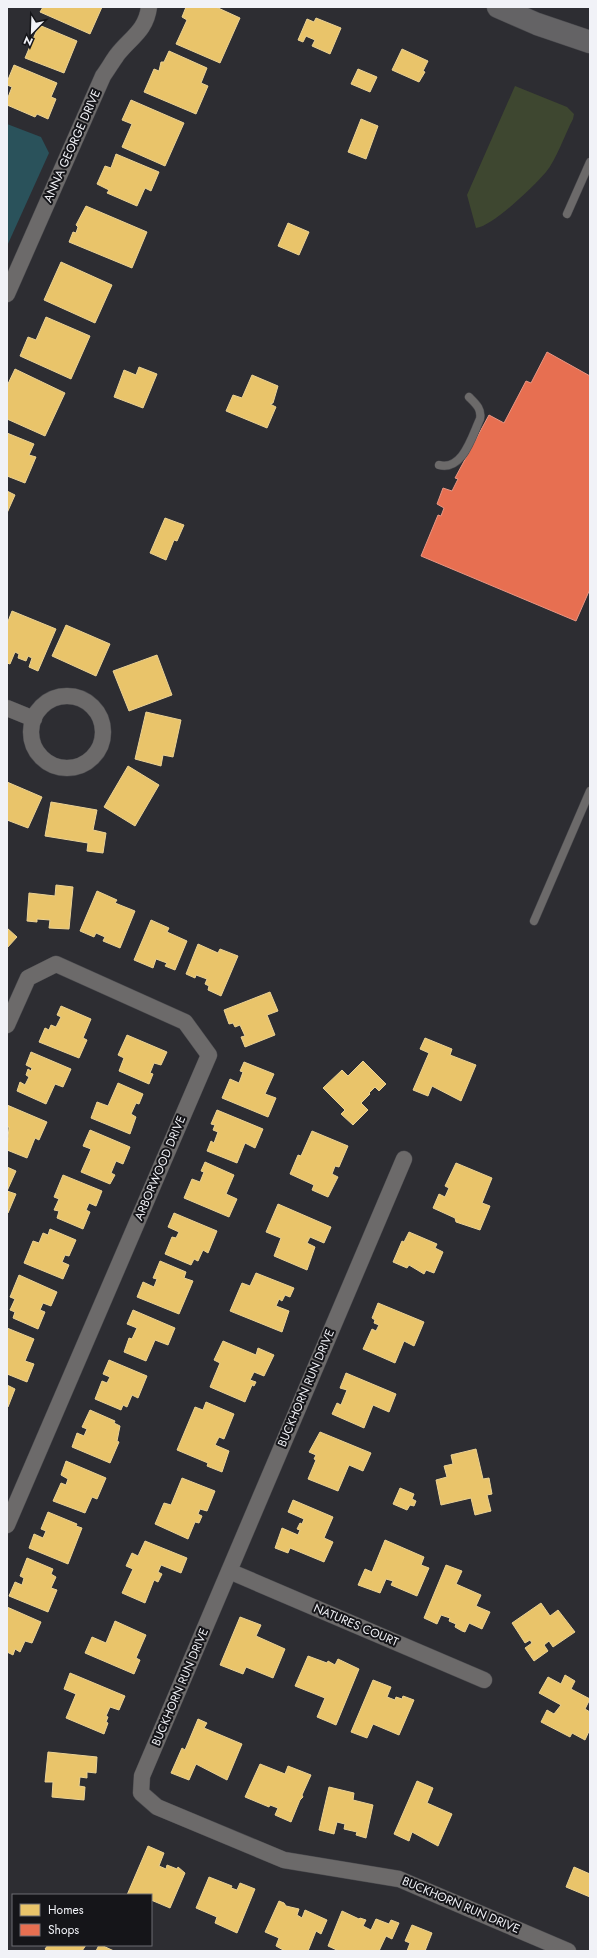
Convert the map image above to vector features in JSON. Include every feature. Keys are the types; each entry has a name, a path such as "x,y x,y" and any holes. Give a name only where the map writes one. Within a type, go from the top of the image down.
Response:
{"main road":[{"path":"498,7 537,24 590,42"},
{"path":"537,24 590,55"}],"street":[{"name":"ANNA GEORGE DRIVE","path":"7,294 103,76 117,54 139,33 148,15 149,7"},
{"path":"70,697 79,699 94,709 99,716 103,734 101,743 97,751 85,763 68,768 55,766 44,759 33,745 31,737 34,719 38,711 52,700 70,697"},
{"path":"7,708 34,719"},
{"name":"ARBORWOOD DRIVE","path":"7,1025 28,978 56,964 185,1022 209,1055 7,1525"},
{"name":"BUCKHORN RUN DRIVE","path":"404,1160 142,1776 141,1793 157,1806 284,1860 399,1879 568,1951"},
{"name":"NATURES COURT","path":"229,1570 484,1680"}],"lane":[{"path":"567,214 590,162"},
{"path":"439,465 447,467 453,465 459,460 480,419 480,409 469,397"},
{"path":"534,921 590,790"}],"green space":[{"path":"515,86 567,107 574,114 573,119 557,154 546,172 502,213 483,226 476,228 467,195"}],"water":[{"path":"7,124 41,137 49,153 7,246"}],"building: Homes":[{"path":"43,7 102,7 90,34 40,12"},
{"path":"186,7 216,7 240,18 220,63 176,44 187,20 182,17"},
{"path":"316,18 341,28 330,54 312,46 315,40 306,36 303,42 298,40 307,19 314,22"},
{"path":"39,25 77,41 64,73 25,58"},
{"path":"402,49 428,61 423,71 425,72 419,82 392,70"},
{"path":"169,51 207,68 201,83 208,86 196,114 144,92 154,69 159,71 161,62 164,62"},
{"path":"14,65 57,83 51,97 56,99 48,119 37,114 35,117 7,105 7,100 12,87 7,85 7,82"},
{"path":"358,69 377,77 370,92 351,84"},
{"path":"131,100 184,123 165,166 122,147 132,124 122,120"},
{"path":"361,119 378,126 366,159 348,152"},
{"path":"116,154 159,172 151,191 145,188 137,206 107,193 109,190 97,184 105,166 111,168"},
{"path":"86,206 147,232 132,268 69,242 73,232 76,233 78,227 76,225"},
{"path":"288,223 309,232 299,255 278,246"},
{"path":"61,262 112,285 95,323 44,300"},
{"path":"46,317 90,336 71,379 20,356 28,337 36,340"},
{"path":"139,367 157,374 143,408 114,397 124,370 136,375"},
{"path":"15,369 65,393 45,436 7,419 7,386"},
{"path":"252,375 278,386 273,403 270,404 276,407 267,428 226,411 233,395 242,398"},
{"path":"7,433 34,444 29,455 36,457 25,483 7,476"},
{"path":"7,491 15,495 7,513"},
{"path":"165,518 184,525 177,541 174,540 166,560 150,553"},
{"path":"12,611 56,629 38,671 29,667 32,658 28,656 26,661 18,658 19,654 15,652 10,664 7,663 7,624"},
{"path":"66,625 110,644 96,676 52,656"},
{"path":"157,655 172,695 129,711 113,671"},
{"path":"146,712 181,720 173,757 163,755 161,766 135,759"},
{"path":"128,766 159,785 135,826 104,807"},
{"path":"7,782 42,797 28,828 7,820"},
{"path":"51,802 97,810 93,830 106,833 103,853 87,851 88,843 45,836"},
{"path":"56,885 73,887 69,929 49,928 50,920 37,919 37,922 27,921 29,893 55,896"},
{"path":"97,891 117,900 115,903 135,911 120,948 103,941 105,937 96,933 94,937 80,931"},
{"path":"151,920 169,928 167,932 187,941 175,970 165,966 167,963 156,959 153,968 134,960"},
{"path":"7,928 17,937 7,948"},
{"path":"198,944 218,953 220,949 238,956 221,996 208,990 209,986 205,984 207,979 196,975 195,978 186,974"},
{"path":"270,992 278,1011 267,1015 275,1035 245,1047 241,1037 245,1036 240,1025 235,1027 233,1023 229,1024 224,1010"},
{"path":"61,1006 91,1019 83,1038 87,1040 79,1058 39,1042 45,1028 49,1030 51,1025 56,1027 61,1017 57,1015"},
{"path":"127,1035 167,1052 161,1065 154,1063 150,1073 153,1074 149,1084 119,1071 124,1058 118,1055"},
{"path":"425,1038 452,1049 450,1055 476,1065 461,1101 432,1086 428,1096 413,1090 429,1053 420,1049"},
{"path":"31,1052 71,1069 63,1087 55,1084 46,1104 17,1091 20,1082 25,1085 29,1077 26,1075 28,1069 31,1071 32,1068 26,1065"},
{"path":"363,1061 386,1084 379,1091 375,1087 369,1093 370,1094 361,1103 368,1110 353,1125 341,1114 345,1110 323,1088 342,1070 348,1076"},
{"path":"244,1062 274,1074 265,1094 276,1098 268,1117 222,1098 230,1079 239,1083 243,1072 240,1071"},
{"path":"118,1083 143,1094 139,1104 136,1103 131,1114 136,1117 130,1134 91,1118 97,1102 108,1106"},
{"path":"7,1105 47,1122 39,1140 35,1138 27,1158 7,1150 9,1127 7,1127"},
{"path":"217,1110 263,1129 255,1148 245,1143 237,1163 207,1151 211,1141 214,1143 218,1132 213,1130 215,1125 211,1124"},
{"path":"90,1130 130,1147 123,1164 116,1161 111,1173 115,1175 110,1184 81,1172 91,1149 83,1146"},
{"path":"312,1131 348,1146 339,1167 335,1166 332,1174 338,1177 328,1197 312,1190 314,1185 290,1174 298,1155 301,1156"},
{"path":"205,1162 234,1175 226,1194 237,1199 229,1217 184,1198 192,1179 200,1182 204,1172 201,1171"},
{"path":"456,1163 492,1178 482,1203 490,1206 480,1230 456,1222 455,1218 433,1208 439,1194 445,1197 449,1188 445,1186"},
{"path":"7,1167 16,1171 7,1191"},
{"path":"63,1175 102,1191 96,1206 89,1203 86,1210 90,1212 83,1229 57,1218 59,1211 54,1210 59,1199 54,1197"},
{"path":"7,1191 16,1194 8,1213 7,1212"},
{"path":"278,1204 331,1227 324,1243 310,1237 307,1243 315,1247 307,1270 274,1256 281,1238 266,1232"},
{"path":"174,1213 217,1231 208,1253 203,1250 198,1261 194,1259 191,1265 165,1254 172,1237 176,1238 179,1232 168,1227"},
{"path":"50,1229 76,1240 69,1256 65,1255 62,1262 69,1265 63,1279 24,1263 33,1241 39,1243 43,1233 48,1235"},
{"path":"409,1232 437,1244 435,1248 443,1252 434,1273 426,1270 424,1274 409,1265 407,1268 393,1262 402,1241 404,1242"},
{"path":"160,1261 186,1272 184,1278 193,1281 179,1314 137,1297 143,1282 154,1287 157,1279 153,1278"},
{"path":"256,1273 294,1288 290,1297 285,1295 282,1301 279,1299 276,1306 289,1311 282,1332 230,1311 242,1283 250,1286"},
{"path":"19,1275 57,1292 51,1306 43,1303 40,1310 45,1312 38,1329 13,1318 15,1312 10,1310 15,1299 10,1297"},
{"path":"378,1303 424,1322 414,1346 404,1341 395,1363 363,1349 372,1329 376,1331 379,1325 374,1323 375,1320 372,1318"},
{"path":"133,1310 175,1328 168,1345 155,1340 146,1361 124,1352 129,1338 132,1339 137,1328 127,1324"},
{"path":"7,1328 34,1339 25,1361 34,1364 27,1382 7,1374"},
{"path":"223,1341 256,1355 258,1348 274,1355 264,1376 254,1372 250,1380 256,1382 254,1386 252,1385 245,1402 210,1387 220,1363 214,1360"},
{"path":"109,1360 147,1376 138,1398 132,1395 127,1407 123,1405 121,1410 95,1399 102,1381 107,1383 110,1377 103,1374"},
{"path":"346,1373 396,1394 389,1412 373,1405 364,1428 332,1414 337,1403 341,1405 347,1390 340,1388"},
{"path":"7,1385 15,1389 8,1407 7,1406"},
{"path":"206,1402 234,1414 224,1439 219,1437 215,1445 229,1451 222,1472 207,1466 208,1463 177,1450 195,1407 203,1410"},
{"path":"90,1410 115,1421 114,1423 120,1426 117,1441 119,1442 110,1463 72,1447 77,1433 84,1436 87,1429 82,1427"},
{"path":"320,1432 371,1453 363,1471 349,1465 338,1491 308,1479 316,1460 314,1459 316,1455 309,1452"},
{"path":"476,1449 483,1479 489,1478 492,1494 487,1495 491,1511 475,1515 471,1498 441,1505 436,1480 447,1477 444,1466 453,1464 451,1455"},
{"path":"66,1461 106,1478 97,1499 92,1497 85,1513 53,1501 61,1483 66,1485 68,1479 61,1475"},
{"path":"182,1478 215,1491 207,1511 200,1509 198,1514 202,1516 199,1523 195,1522 188,1539 155,1524 164,1503 171,1505"},
{"path":"400,1488 414,1494 412,1499 416,1501 414,1506 410,1505 407,1510 393,1504"},
{"path":"293,1500 333,1517 324,1538 333,1542 324,1562 290,1548 288,1553 275,1548 282,1528 298,1535 300,1530 297,1529 300,1523 302,1524 304,1519 288,1512"},
{"path":"48,1512 77,1524 76,1526 82,1528 68,1564 29,1548 34,1534 43,1538 46,1531 41,1529"},
{"path":"385,1540 424,1557 421,1565 429,1568 417,1596 391,1585 393,1581 386,1579 380,1593 358,1585 365,1569 372,1572"},
{"path":"145,1541 187,1558 181,1573 161,1565 158,1572 162,1574 158,1582 154,1580 145,1603 122,1593 133,1569 126,1566 132,1553 138,1556"},
{"path":"27,1558 53,1569 51,1574 56,1577 51,1588 57,1590 48,1612 9,1596 15,1582 22,1585 24,1578 20,1576"},
{"path":"446,1565 462,1571 456,1584 481,1595 476,1606 490,1612 482,1629 469,1623 465,1632 462,1631 455,1627 456,1624 449,1621 450,1618 441,1615 437,1624 424,1618"},
{"path":"541,1603 550,1616 558,1610 575,1632 553,1647 549,1641 544,1645 548,1651 534,1661 525,1648 532,1643 530,1640 525,1643 512,1623"},
{"path":"7,1607 41,1622 32,1643 25,1641 20,1652 15,1649 13,1655 7,1652"},
{"path":"240,1617 261,1625 256,1636 285,1649 273,1678 246,1667 243,1674 220,1665"},
{"path":"115,1621 146,1635 136,1658 140,1660 134,1674 85,1653 92,1637 106,1643"},
{"path":"308,1656 327,1663 328,1661 335,1665 338,1659 359,1669 336,1725 317,1717 325,1698 295,1686"},
{"path":"70,1673 125,1696 119,1710 110,1707 106,1716 108,1717 106,1722 108,1723 104,1734 66,1718 76,1694 64,1689"},
{"path":"565,1675 575,1681 571,1689 590,1699 585,1709 590,1712 590,1729 585,1740 572,1733 570,1737 541,1722 547,1710 554,1714 561,1705 539,1693 548,1677 561,1684"},
{"path":"373,1680 391,1687 387,1697 395,1700 396,1697 402,1699 403,1696 414,1700 399,1735 373,1724 367,1738 351,1732"},
{"path":"198,1719 207,1723 204,1728 242,1744 227,1780 196,1764 189,1780 171,1773 182,1748 185,1750"},
{"path":"48,1752 97,1757 96,1773 87,1772 87,1778 80,1777 79,1786 85,1787 84,1800 52,1797 53,1782 45,1782"},
{"path":"260,1764 285,1774 288,1766 311,1775 302,1795 303,1797 300,1800 291,1822 275,1815 278,1808 270,1805 269,1807 245,1797"},
{"path":"417,1781 433,1788 427,1803 452,1814 438,1846 412,1832 409,1841 394,1834"},
{"path":"329,1787 354,1793 353,1800 373,1805 366,1838 356,1835 357,1832 344,1829 345,1824 337,1822 334,1834 319,1830"},
{"path":"148,1846 164,1853 159,1866 166,1869 167,1865 177,1869 178,1867 185,1873 170,1908 152,1900 152,1894 127,1894"},
{"path":"574,1867 590,1874 590,1897 566,1887"},
{"path":"209,1877 232,1886 231,1888 237,1890 240,1883 255,1889 237,1933 215,1923 217,1917 196,1908"},
{"path":"279,1901 284,1903 286,1906 299,1909 297,1915 302,1918 305,1910 327,1920 321,1934 316,1931 308,1951 285,1951 276,1946 279,1938 265,1932"},
{"path":"342,1911 359,1919 366,1920 363,1926 371,1930 376,1919 389,1924 391,1920 399,1923 392,1939 386,1936 379,1951 339,1951 328,1946"},
{"path":"412,1925 432,1933 425,1951 407,1951 410,1943 405,1941"},
{"path":"47,1946 85,1946 82,1951 48,1951 45,1949"},
{"path":"98,1946 103,1946 114,1951 96,1951"}],"building: Shops":[{"path":"547,352 590,376 590,589 576,621 421,556 438,515 441,516 444,508 437,504 443,488 452,491 458,479 455,478 489,415 504,423 526,381 531,383"}]}
